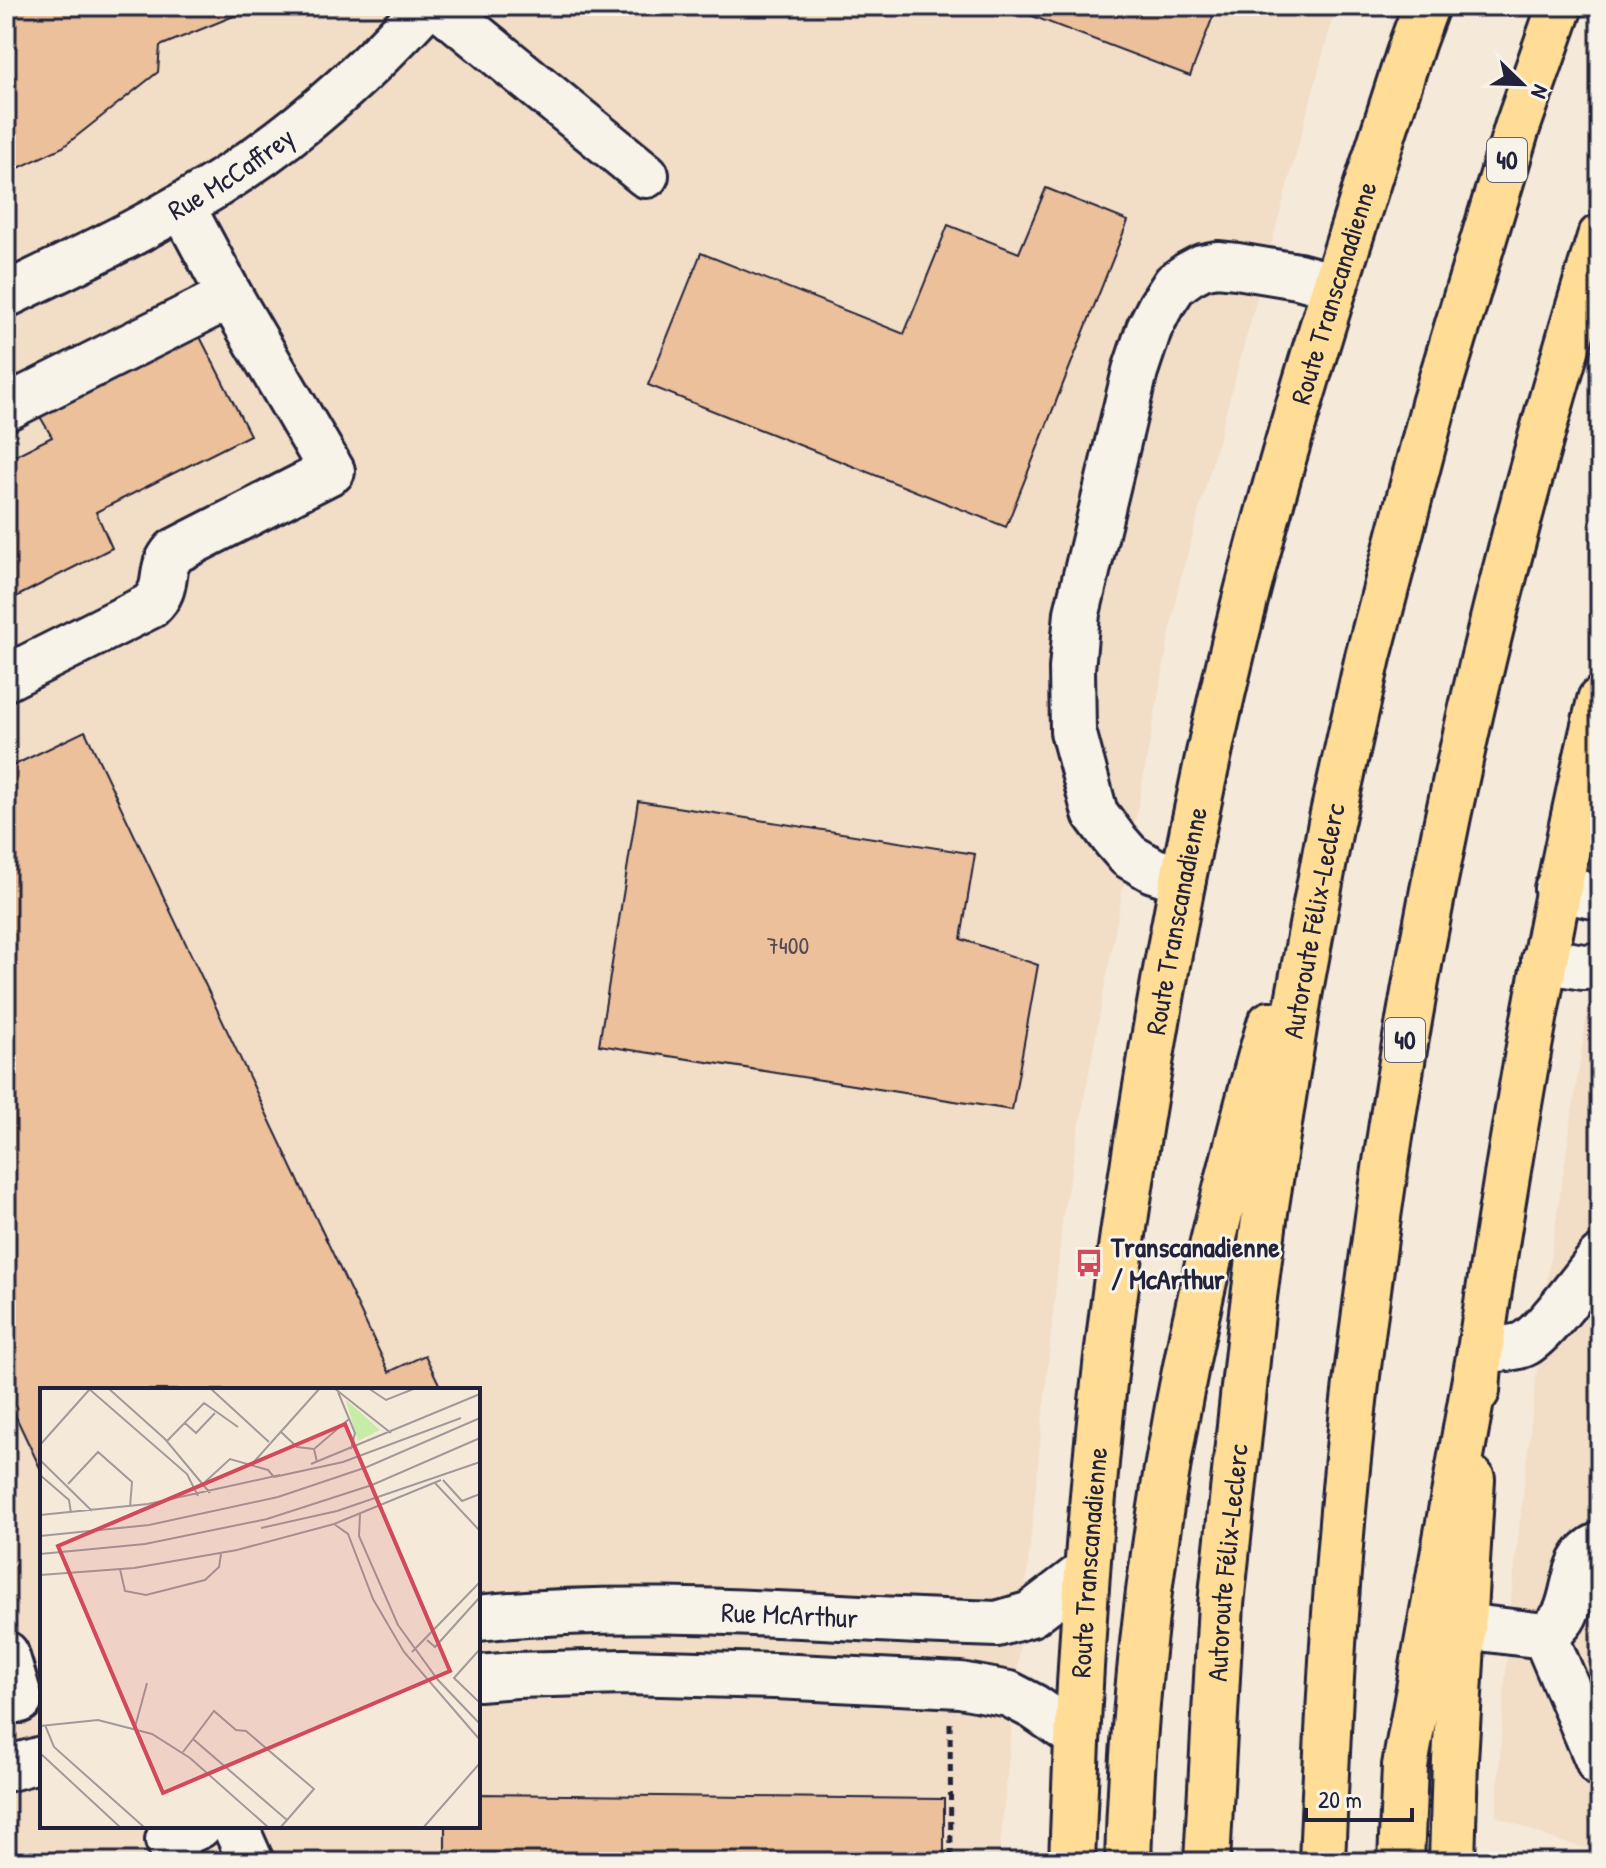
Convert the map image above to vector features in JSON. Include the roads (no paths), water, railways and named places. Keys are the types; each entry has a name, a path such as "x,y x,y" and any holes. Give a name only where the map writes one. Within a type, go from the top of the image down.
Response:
{"main road":[{"name":"Route Transcanadienne","path":"1072,1862 1076,1736 1097,1447 1133,1167 1164,977 1238,630 1298,406 1426,6"},
{"name":"Autoroute Félix-Leclerc","path":"1207,1862 1221,1604 1250,1327 1290,1051 1331,823 1368,657 1434,404 1517,128 1560,6"},
{"name":"40","path":"1322,1862 1331,1669 1350,1440 1362,1329 1406,1038 1459,767 1510,552 1600,237"},
{"path":"1401,1862 1405,1766 1480,1351 1513,1132 1557,889 1600,700"},
{"path":"1128,1862 1135,1722 1145,1618 1159,1510 1180,1392 1204,1275 1254,1082 1331,823"},
{"path":"1461,1853 1455,1760 1480,1351"}],"street":[{"name":"Rue McCaffrey","path":"6,295 133,233 239,170 323,106 426,6"},
{"path":"439,6 646,175"},
{"path":"6,678 150,606 163,589 164,567 175,551 332,471 230,296 182,206"},
{"path":"1183,880 1153,870 1129,856 1095,813 1073,731 1072,669 1077,613 1135,371 1160,307 1175,284 1202,267 1217,264 1237,266 1335,286"},
{"path":"6,408 230,296"},
{"path":"1557,889 1600,897"},
{"path":"1544,960 1583,967 1600,966"},
{"path":"1480,1351 1523,1345 1535,1336 1600,1258"},
{"path":"1545,1636 1561,1621 1566,1611 1582,1559 1600,1545"},
{"name":"Rue McArthur","path":"480,1618 580,1610 691,1611 997,1624 1031,1614 1087,1571"},
{"path":"580,1610 581,1673"},
{"path":"1463,1626 1545,1636"},
{"path":"1545,1636 1600,1765"},
{"path":"6,1654 23,1699"},
{"path":"480,1678 624,1672 960,1685 1009,1694 1076,1736"},
{"path":"6,1769 40,1760"},
{"path":"179,1862 168,1840 195,1828"},
{"path":"236,1828 251,1862"}],"place":[{"name":"Transcanadienne / McArthur","path":"1089,1263"}]}
